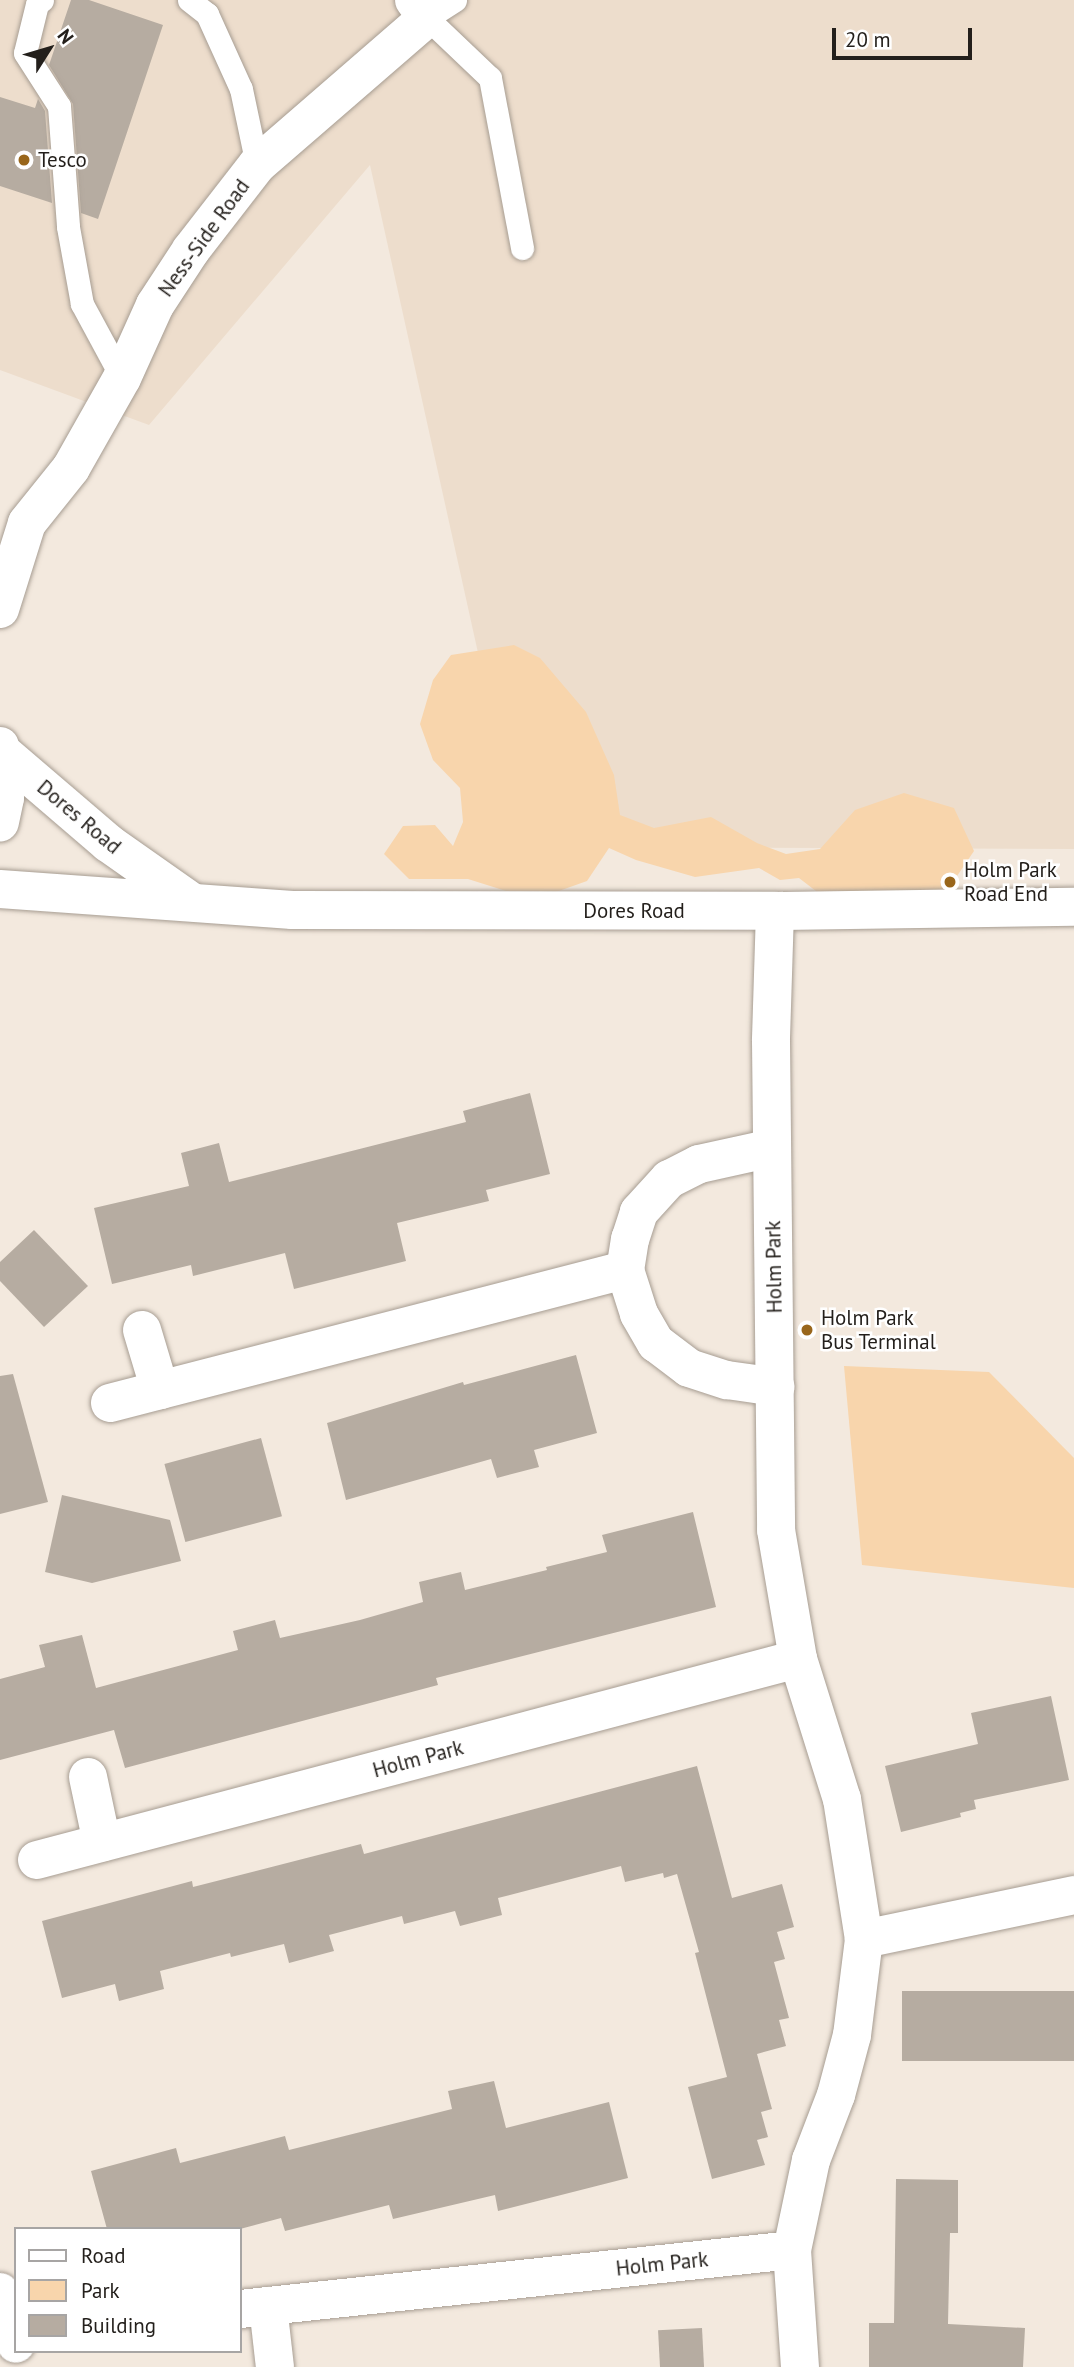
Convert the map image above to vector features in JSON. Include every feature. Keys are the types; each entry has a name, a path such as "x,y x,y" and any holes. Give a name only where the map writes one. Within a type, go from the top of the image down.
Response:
{"street":[{"name":"Ness-Side Road","path":"0,609 13,530 71,468 122,378 155,305 191,250 257,166 432,6"},
{"path":"0,822 5,798 1,749"},
{"name":"Dores Road","path":"1,749 108,844 193,902"},
{"name":"Dores Road","path":"0,889 292,910 775,911 1074,907"},
{"name":"Holm Park","path":"775,911 772,1148 776,1387 773,1450 776,1530 798,1658 842,1799 864,1939 852,2035 836,2095 811,2160 792,2250 800,2367"},
{"path":"772,1148 699,1164 669,1179 639,1212 630,1239 625,1270 639,1314 656,1343 689,1368 727,1380 776,1387"},
{"path":"110,1403 625,1270"},
{"path":"142,1330 160,1390"},
{"name":"Holm Park","path":"37,1860 798,1658"},
{"path":"88,1777 102,1843"},
{"path":"864,1939 1074,1895"},
{"name":"Holm Park","path":"254,2307 792,2250"},
{"path":"0,2292 14,2338"},
{"path":"254,2307 275,2367"}],"lane":[{"path":"42,0 37,4 25,53 59,106 68,227 82,304 122,378"},
{"path":"189,0 207,14 241,89 257,166"},
{"path":"432,6 490,78 522,247"}],"shaded area":[{"path":"0,0 1074,0 1074,849 521,847 370,165 149,425 0,370"}],"green space":[{"path":"514,645 540,658 586,712 614,775 620,815 654,828 711,817 757,843 786,854 820,849 855,810 904,793 954,808 974,851 938,904 838,908 799,878 780,880 759,868 695,877 636,860 609,848 587,881 556,892 506,891 468,879 409,879 384,854 403,826 435,825 453,846 463,822 460,788 433,760 420,724 433,680 451,655"},
{"path":"844,1366 989,1372 1074,1458 1074,1588 862,1565"}],"building":[{"path":"71,0 89,0 163,25 98,219 81,213 73,104 49,65"},
{"path":"0,97 35,108 38,99 45,111 52,203 0,186"},
{"path":"530,1093 550,1174 486,1190 489,1201 397,1223 406,1261 294,1289 285,1253 193,1276 191,1265 112,1284 94,1208 189,1186 181,1153 219,1143 229,1182 466,1122 463,1111"},
{"path":"34,1230 88,1286 44,1327 0,1281 0,1262"},
{"path":"576,1355 597,1433 534,1450 539,1467 497,1478 491,1459 346,1500 327,1423 463,1382 464,1385"},
{"path":"13,1374 48,1502 0,1514 0,1376"},
{"path":"261,1438 282,1516 185,1542 164,1464"},
{"path":"62,1495 170,1520 181,1561 92,1583 45,1572"},
{"path":"693,1512 716,1607 436,1678 438,1685 125,1768 114,1730 0,1760 0,1679 45,1667 39,1645 82,1635 96,1688 238,1650 233,1631 275,1620 280,1638 360,1620 423,1602 419,1582 461,1572 465,1590 547,1570 546,1567 607,1552 602,1535"},
{"path":"1051,1696 1069,1780 974,1800 976,1809 960,1813 961,1817 901,1832 885,1766 978,1744 971,1713"},
{"path":"697,1766 732,1898 782,1884 794,1927 777,1932 785,1959 774,1962 789,2018 779,2020 786,2046 757,2054 772,2109 761,2112 768,2137 757,2140 765,2165 712,2179 688,2087 727,2077 695,1953 699,1952 677,1874 664,1878 663,1873 625,1882 621,1866 498,1898 502,1915 460,1926 455,1911 404,1924 402,1916 329,1935 334,1951 289,1963 284,1944 231,1957 230,1953 160,1971 164,1989 119,2001 115,1984 62,1998 42,1921 192,1881 193,1887 361,1844 364,1854"},
{"path":"902,1991 1074,1991 1074,2061 902,2061"},
{"path":"494,2081 506,2128 609,2102 628,2178 498,2211 495,2195 393,2219 389,2205 285,2231 281,2218 242,2228 106,2227 91,2171 176,2148 180,2163 285,2136 289,2150 452,2109 448,2091"},
{"path":"896,2179 958,2180 958,2233 950,2233 948,2324 1025,2328 1023,2367 869,2367 869,2323 894,2323"},
{"path":"702,2328 704,2367 660,2367 658,2330"}],"place":[{"name":"Tesco","path":"24,160"},
{"name":"Holm Park Road End","path":"950,882"},
{"name":"Holm Park Bus Terminal","path":"807,1330"}]}
